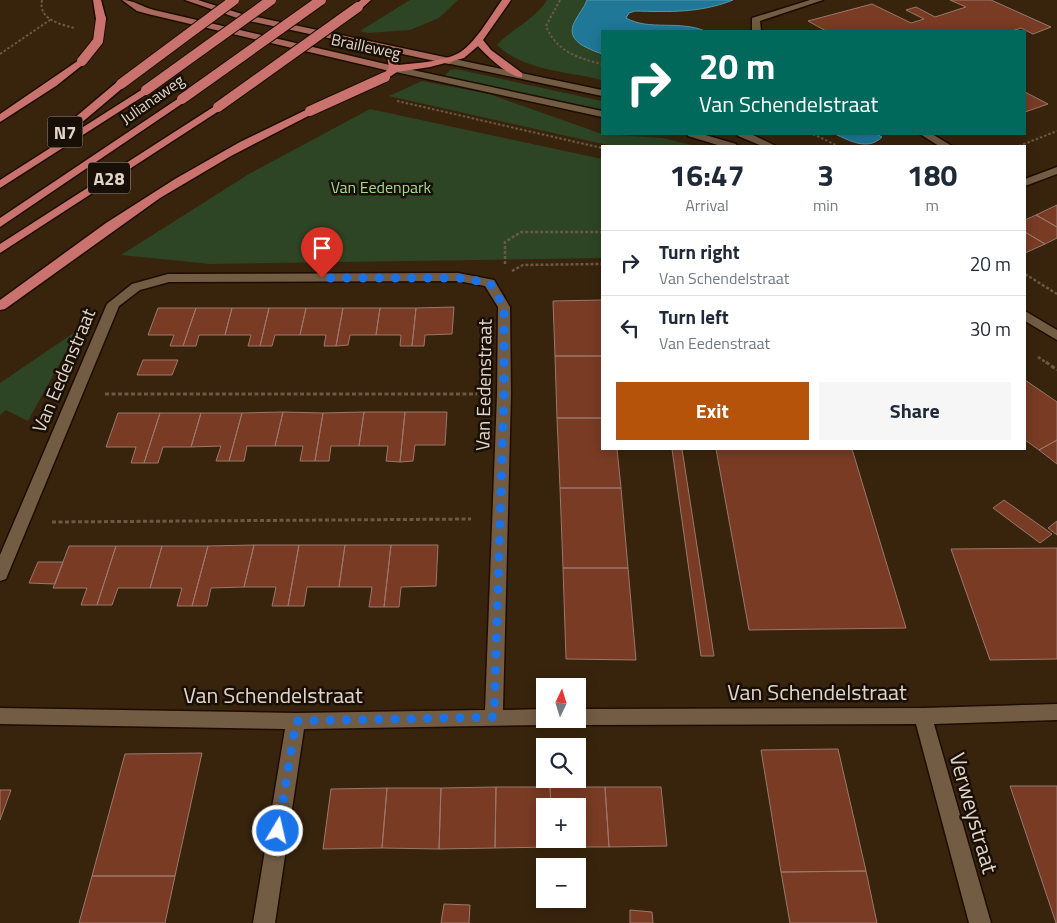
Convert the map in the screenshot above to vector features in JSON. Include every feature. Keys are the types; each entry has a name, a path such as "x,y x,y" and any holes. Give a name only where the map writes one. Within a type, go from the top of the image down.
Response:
{"highway":[{"path":"0,119 82,61 98,41 101,19 97,0"},
{"name":"N7","path":"4,182 121,84 234,0"},
{"name":"Julianaweg","path":"4,182 146,90 270,0"},
{"name":"Julianaweg","path":"0,223 182,99 321,0"},
{"name":"A28","path":"0,249 218,107 367,0"},
{"path":"386,48 392,56 394,69 448,61 461,56 478,40 507,0"},
{"path":"478,40 488,52 518,75"},
{"name":"A28","path":"0,306 112,224 179,181 230,151 310,111 385,77 394,69"}],"main road":[{"name":"Brailleweg","path":"126,0 140,9 151,12 306,50 394,69"},
{"name":"Brailleweg","path":"189,0 240,16 448,61"}],"street":[{"path":"758,30 755,20 819,0"},
{"name":"Brailleweg","path":"448,61 601,93"},
{"name":"Brailleweg","path":"394,69 601,114"},
{"path":"695,135 729,145"},
{"path":"744,135 769,145"},
{"path":"928,135 945,145"},
{"path":"1026,183 1057,170"},
{"name":"Van Eedenstraat","path":"0,574 113,304 136,287 168,278 458,278 490,283 504,307 504,394 494,717"},
{"path":"1026,315 1057,336"},
{"name":"Van Schendelstraat","path":"586,717 922,716 1057,712"},
{"name":"Van Schendelstraat","path":"0,716 296,721 536,717"},
{"name":"Verweystraat","path":"922,716 980,923"},
{"path":"264,923 296,721"}],"path":[{"path":"0,54 50,20 40,9 42,0"},
{"path":"560,0 546,26 550,37 557,45 578,58 601,64"},
{"path":"1022,145 1057,131"},
{"path":"815,135 836,145"},
{"path":"505,275 505,242 521,232 601,232"},
{"path":"490,283 522,265 601,264"},
{"path":"1026,275 1057,294"},
{"path":"1033,353 1057,370"},
{"path":"75,394 504,394"},
{"path":"21,522 499,518"}],"green space":[{"path":"410,0 458,0 439,18 410,30 367,33 360,31"},
{"path":"547,0 587,0 575,21 595,51 601,54 601,80 533,65 508,54 497,45 542,7"},
{"path":"456,69 601,101 601,110 444,77 450,70"},
{"path":"422,81 489,94 601,135 663,138 691,145 608,145 389,96"},
{"name":"Van Eedenpark","path":"370,109 601,159 601,258 211,264 121,255 249,174"},
{"path":"78,330 28,421 6,410 0,415 0,383"}],"water":[{"path":"587,0 733,0 697,9 635,11 629,13 626,18 635,22 685,26 702,30 601,30 601,54 579,43 572,34 575,21"},
{"path":"837,135 878,135 882,137 871,143 853,142"}],"building":[{"path":"950,0 991,0 1051,27 1033,34 1021,28 1015,30 824,30 808,21 872,4 911,23 924,19 906,10 916,7 935,17 966,7"},
{"path":"1026,93 1048,104 1026,112"},
{"path":"1057,205 1057,227 1036,215"},
{"path":"1036,215 1057,227 1057,238 1045,244 1026,233 1026,220"},
{"path":"1026,233 1045,244 1026,253"},
{"path":"601,300 601,356 555,356 553,301"},
{"path":"454,307 452,334 425,335 424,346 412,346 416,308"},
{"path":"158,308 196,308 183,346 170,346 174,335 148,335"},
{"path":"196,308 232,308 225,335 199,335 196,346 183,346"},
{"path":"232,308 269,308 260,346 248,346 251,335 225,335"},
{"path":"269,308 306,308 300,335 275,335 272,346 260,346"},
{"path":"306,308 343,308 336,346 324,346 326,335 300,335"},
{"path":"343,308 380,308 376,335 350,335 348,345 336,346"},
{"path":"380,308 416,308 412,346 400,346 401,335 376,335"},
{"path":"555,356 601,356 601,418 557,418"},
{"path":"143,360 178,360 172,375 137,375"},
{"path":"1026,381 1057,402 1057,440 1039,450 1026,441"},
{"path":"283,412 275,446 247,446 244,461 229,461 242,413"},
{"path":"283,412 323,413 315,461 300,461 303,446 275,446"},
{"path":"364,412 359,446 331,446 329,461 315,461 323,413"},
{"path":"364,412 405,412 400,462 386,461 388,446 359,446"},
{"path":"405,412 447,412 445,445 415,445 413,461 400,462"},
{"path":"118,413 160,413 144,463 131,463 136,447 106,447"},
{"path":"160,413 201,413 191,447 163,447 158,463 144,463"},
{"path":"201,413 242,413 229,461 216,461 221,446 191,447"},
{"path":"557,418 601,418 601,450 617,450 621,488 560,488"},
{"path":"1057,440 1057,464 1039,450"},
{"path":"672,450 682,450 714,656 701,656"},
{"path":"716,450 852,450 906,628 749,630"},
{"path":"560,488 621,488 628,568 563,568"},
{"path":"1004,500 1052,534 1040,543 993,508"},
{"path":"1057,521 1057,535 1048,528"},
{"path":"254,545 299,545 288,606 272,606 276,587 244,587"},
{"path":"254,545 244,587 211,588 207,606 192,606 208,546"},
{"path":"299,545 345,545 339,587 307,587 304,606 288,606"},
{"path":"345,545 391,545 384,607 369,607 372,587 339,587"},
{"path":"391,545 438,545 436,586 401,587 399,607 384,607"},
{"path":"69,546 116,546 97,605 81,605 87,588 53,588"},
{"path":"116,546 162,546 150,588 118,588 112,605 97,605"},
{"path":"162,546 208,546 192,606 177,606 182,588 150,588"},
{"path":"1057,548 1057,659 990,660 951,549"},
{"path":"38,562 63,562 55,584 29,583"},
{"path":"563,568 628,568 636,660 566,659"},
{"path":"838,749 866,871 781,872 761,750"},
{"path":"202,753 175,876 92,876 125,754"},
{"path":"1010,786 1057,786 1057,923 1056,923"},
{"path":"496,787 495,848 439,849 441,788"},
{"path":"496,787 550,788 551,798 536,798 536,847 495,848"},
{"path":"605,787 609,847 586,847 586,798 551,798 550,788"},
{"path":"605,787 661,787 667,846 609,847"},
{"path":"387,788 382,848 323,849 331,789"},
{"path":"387,788 441,788 439,849 382,848"},
{"path":"0,790 11,790 0,820"},
{"path":"866,871 877,923 790,923 781,872"},
{"path":"92,876 175,876 165,923 79,923"},
{"path":"444,904 470,905 469,923 441,923"},
{"path":"630,910 652,912 653,923 630,923"}],"route":[{"path":"278,831 296,721 494,717 504,394 504,307 490,283 458,278 322,278"}]}
